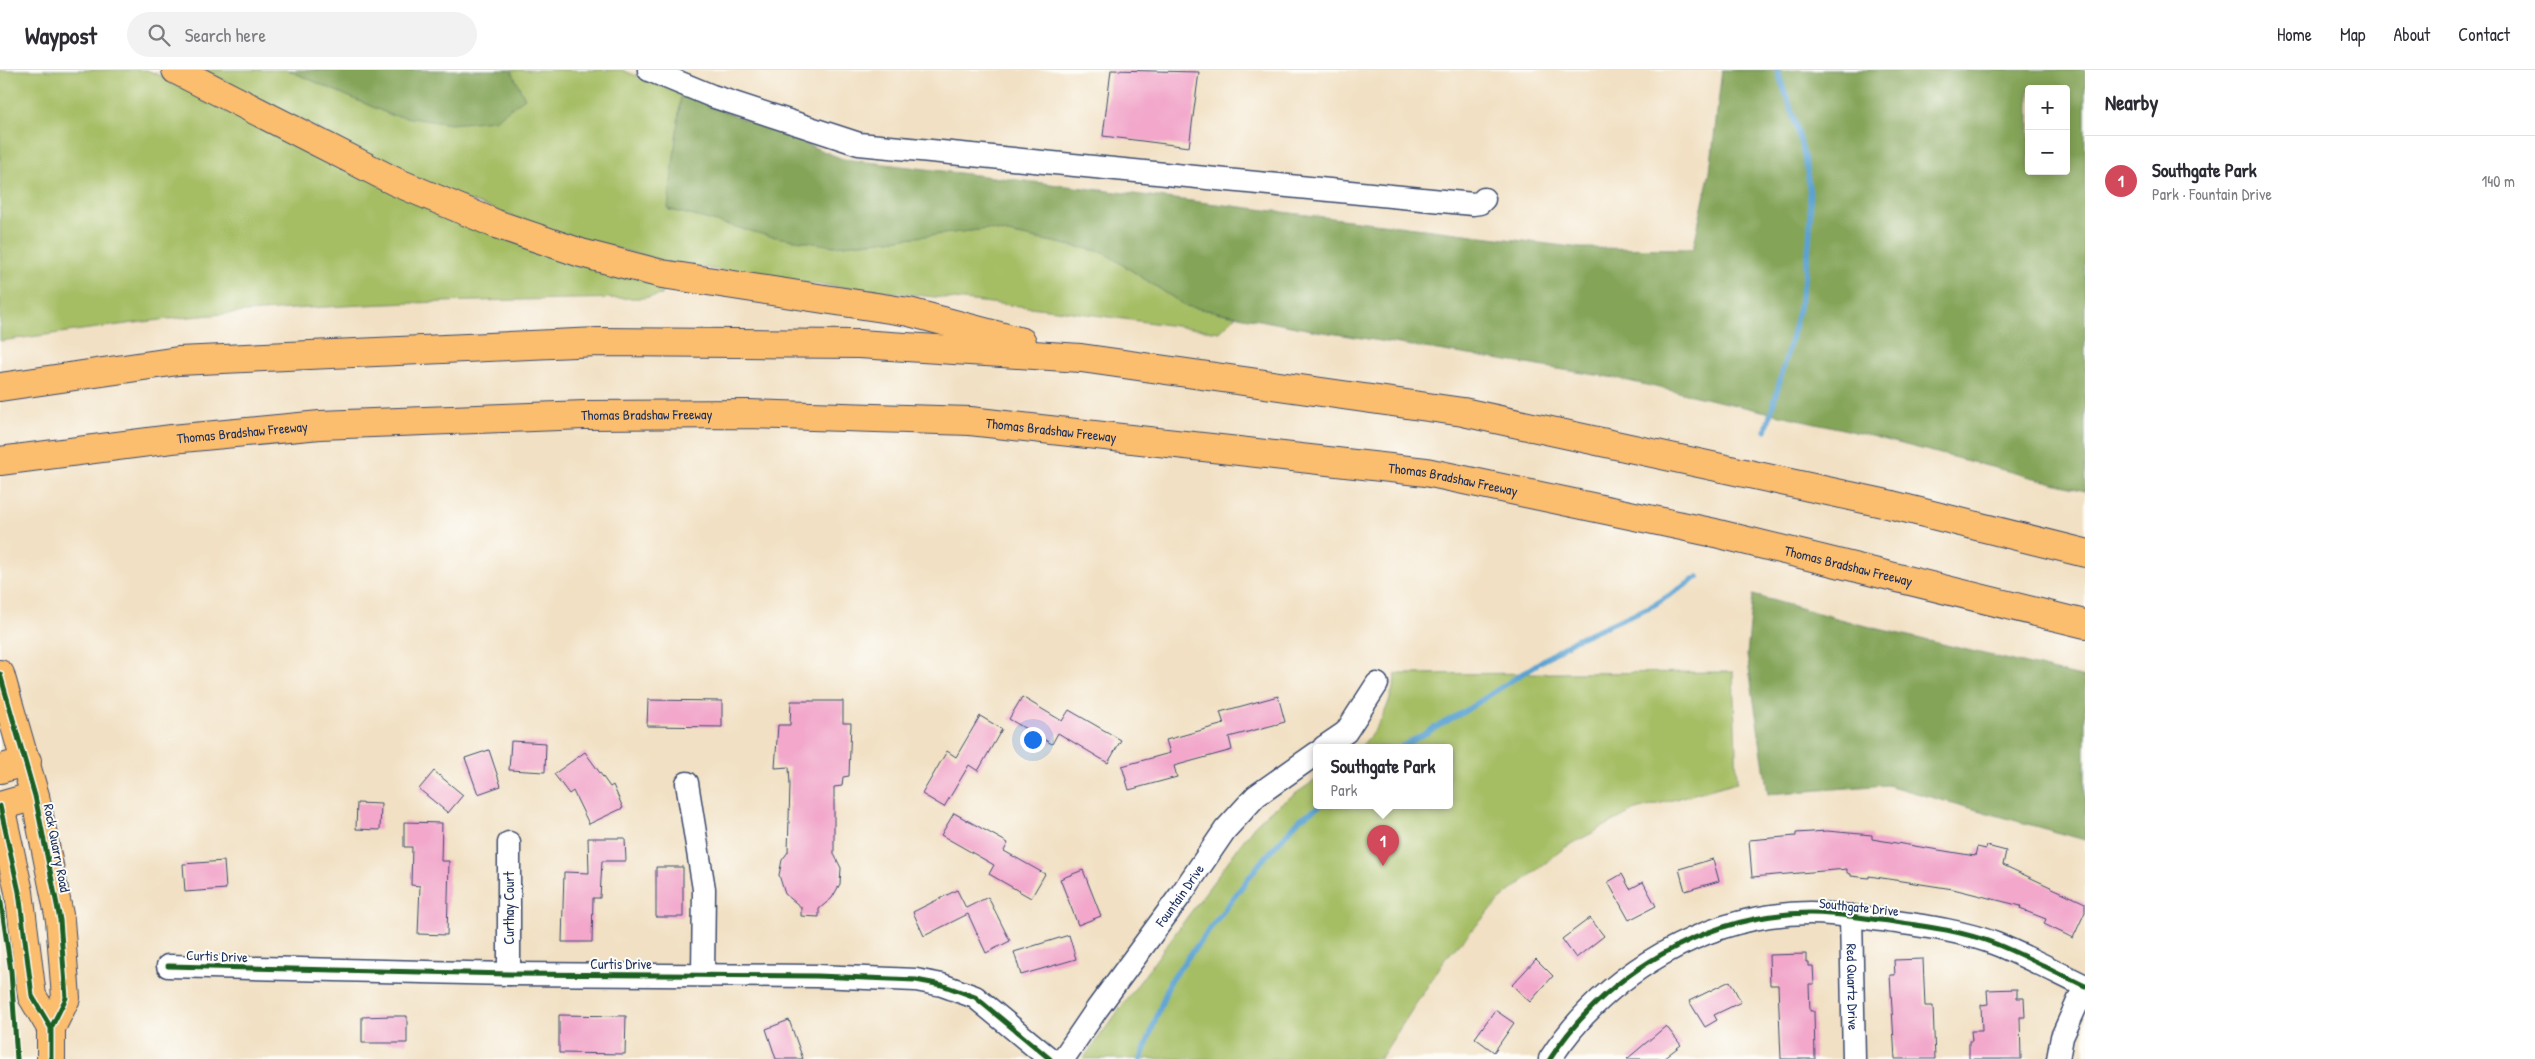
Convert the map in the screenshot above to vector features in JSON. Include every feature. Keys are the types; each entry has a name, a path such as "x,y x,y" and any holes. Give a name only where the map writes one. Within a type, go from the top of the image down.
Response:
{"main road":[{"path":"176,70 394,181 496,224 581,253 662,274 909,312 1081,358"},
{"path":"0,387 178,361 598,342 859,344 1081,358 1463,412 1738,470 2085,553"},
{"name":"Thomas Bradshaw Freeway","path":"0,461 172,439 320,425 586,415 739,414 970,421 1426,472 1715,533 2085,624"},
{"name":"Rock Quarry Road","path":"0,674 27,761 60,920 66,998 51,1028 50,1059"},
{"path":"0,769 27,761"},
{"path":"35,796 0,806 19,892 32,996 51,1028"}],"street":[{"path":"649,70 712,96 859,144 1473,204 1480,203 1484,199"},
{"path":"1328,744 1346,732 1377,684"},
{"name":"Fountain Drive","path":"1064,1059 1097,1009 1182,893 1225,830 1256,796 1313,756"},
{"path":"687,783 704,889 703,975"},
{"name":"Curthay Court","path":"509,843 509,974"},
{"name":"Southgate Drive","path":"1550,1059 1562,1041 1615,986 1650,960 1685,942 1724,927 1776,915 1811,913 1851,916 1944,930 1995,944 2085,986"},
{"name":"Red Quartz Drive","path":"1851,916 1854,1059"},
{"name":"Curtis Drive","path":"168,966 509,974 908,979 942,986 975,997 1050,1059"},
{"path":"2058,1059 2062,1037 2085,986"}],"green space":[{"path":"0,70 147,70 664,287 662,295 643,298 465,301 288,309 169,319 0,341"},
{"path":"204,70 288,70 391,115 524,98 511,70 622,70 681,94 669,210 834,246 988,229 1103,252 1186,306 1236,316 1220,332 1057,310 803,283 666,262 549,230 463,198 382,163"},
{"path":"288,70 511,70 525,98 495,120 450,124 391,115"},
{"path":"1722,70 2085,70 2085,491 1847,430 1615,378 1317,331 1186,306 1103,252 988,229 834,246 769,236 668,209 681,94 843,159 1581,248 1693,249 1710,171"},
{"path":"1753,595 1858,624 2085,678 2085,840 1887,785 1768,794 1747,655"},
{"path":"1733,672 1737,782 1633,811 1564,848 1500,900 1445,959 1380,1059 1083,1059 1254,826 1270,811 1313,782 1313,809 1453,809 1453,744 1363,744 1374,731 1384,714 1396,674"}],"building":[{"path":"1111,70 1199,72 1189,147 1103,136"},
{"path":"1278,696 1285,722 1229,737 1232,750 1174,766 1177,777 1129,790 1122,766 1170,753 1166,740 1224,724 1220,712"},
{"path":"1022,697 1062,721 1069,710 1121,740 1108,763 1058,733 1052,744 1009,719"},
{"path":"648,700 722,701 722,727 647,726"},
{"path":"791,701 843,701 843,723 851,723 849,776 843,777 842,786 834,787 834,854 841,868 840,884 832,898 819,909 819,917 801,916 801,907 785,894 779,875 782,860 788,852 790,785 789,767 775,768 778,725 790,725"},
{"path":"980,716 1002,729 978,771 969,765 944,807 922,794 947,751 956,757"},
{"path":"511,741 546,743 545,772 509,770"},
{"path":"489,750 501,786 478,794 465,758"},
{"path":"585,752 610,787 613,785 623,808 589,824 573,791 569,794 554,774"},
{"path":"434,771 463,795 448,813 419,789"},
{"path":"357,803 381,804 380,830 356,829"},
{"path":"954,813 1008,843 1004,851 1045,874 1031,898 989,874 994,865 941,835"},
{"path":"404,822 442,823 441,861 449,861 447,935 418,934 420,886 411,885 412,847 404,847"},
{"path":"1827,831 1872,835 1872,839 1975,856 1977,847 1986,849 1987,846 2006,851 2003,865 2085,903 2085,912 2073,938 2044,924 2046,919 2020,909 2021,906 1953,889 1869,876 1869,878 1851,876 1851,874 1847,873 1847,869 1752,877 1749,840 1796,836 1796,833"},
{"path":"588,838 625,838 626,861 602,861 600,898 593,898 592,942 562,942 564,872 589,873"},
{"path":"1713,859 1719,881 1685,891 1679,869"},
{"path":"224,861 226,889 185,892 183,864"},
{"path":"656,867 683,867 683,917 656,917"},
{"path":"1083,870 1101,916 1078,925 1060,879"},
{"path":"1622,874 1630,889 1643,882 1656,906 1629,920 1608,882"},
{"path":"957,890 966,908 988,897 1010,941 986,953 968,914 924,936 913,912"},
{"path":"1590,918 1604,936 1576,958 1562,939"},
{"path":"1069,935 1076,959 1021,975 1014,952"},
{"path":"1806,954 1806,962 1809,962 1809,966 1813,966 1814,984 1809,984 1810,1011 1814,1011 1815,1059 1781,1059 1778,985 1770,985 1769,955"},
{"path":"1536,959 1553,976 1530,1002 1512,985"},
{"path":"1923,959 1925,1006 1933,1006 1935,1059 1895,1059 1890,975 1895,975 1894,960"},
{"path":"1730,981 1741,1002 1714,1015 1717,1020 1705,1027 1689,1001"},
{"path":"2017,989 2017,998 2024,998 2025,1017 2020,1017 2021,1059 1969,1059 1969,1041 1972,1041 1971,1031 1982,1031 1981,1005 1988,1004 1987,990"},
{"path":"1495,1010 1514,1023 1494,1052 1475,1038"},
{"path":"559,1015 626,1016 625,1054 559,1053"},
{"path":"407,1016 407,1043 362,1043 362,1017"},
{"path":"789,1020 803,1059 776,1059 766,1029"},
{"path":"1666,1026 1681,1045 1663,1059 1627,1059"}],"waterway":[{"path":"1766,430 1798,310 1809,248 1810,218 1809,187 1801,142 1777,70"},
{"path":"1406,744 1465,711 1574,640 1654,605 1698,577"},
{"path":"1141,1059 1170,981 1260,863 1300,819 1315,809"}],"cycle path":[{"path":"0,674 35,796 60,920 66,998 51,1028 51,1059"},
{"path":"0,806 19,892 32,996 51,1028"},
{"path":"0,896 11,971 17,1059"},
{"path":"1550,1059 1573,1028 1600,1000 1629,975 1662,954 1697,937 1733,924 1771,916 1810,913 1830,914 1957,932 1983,939 2007,949 2085,986"},
{"path":"168,966 509,974 817,976 916,980 942,985 975,997 1050,1059"}],"place":[{"name":"Southgate Park","path":"1383,866"}]}
